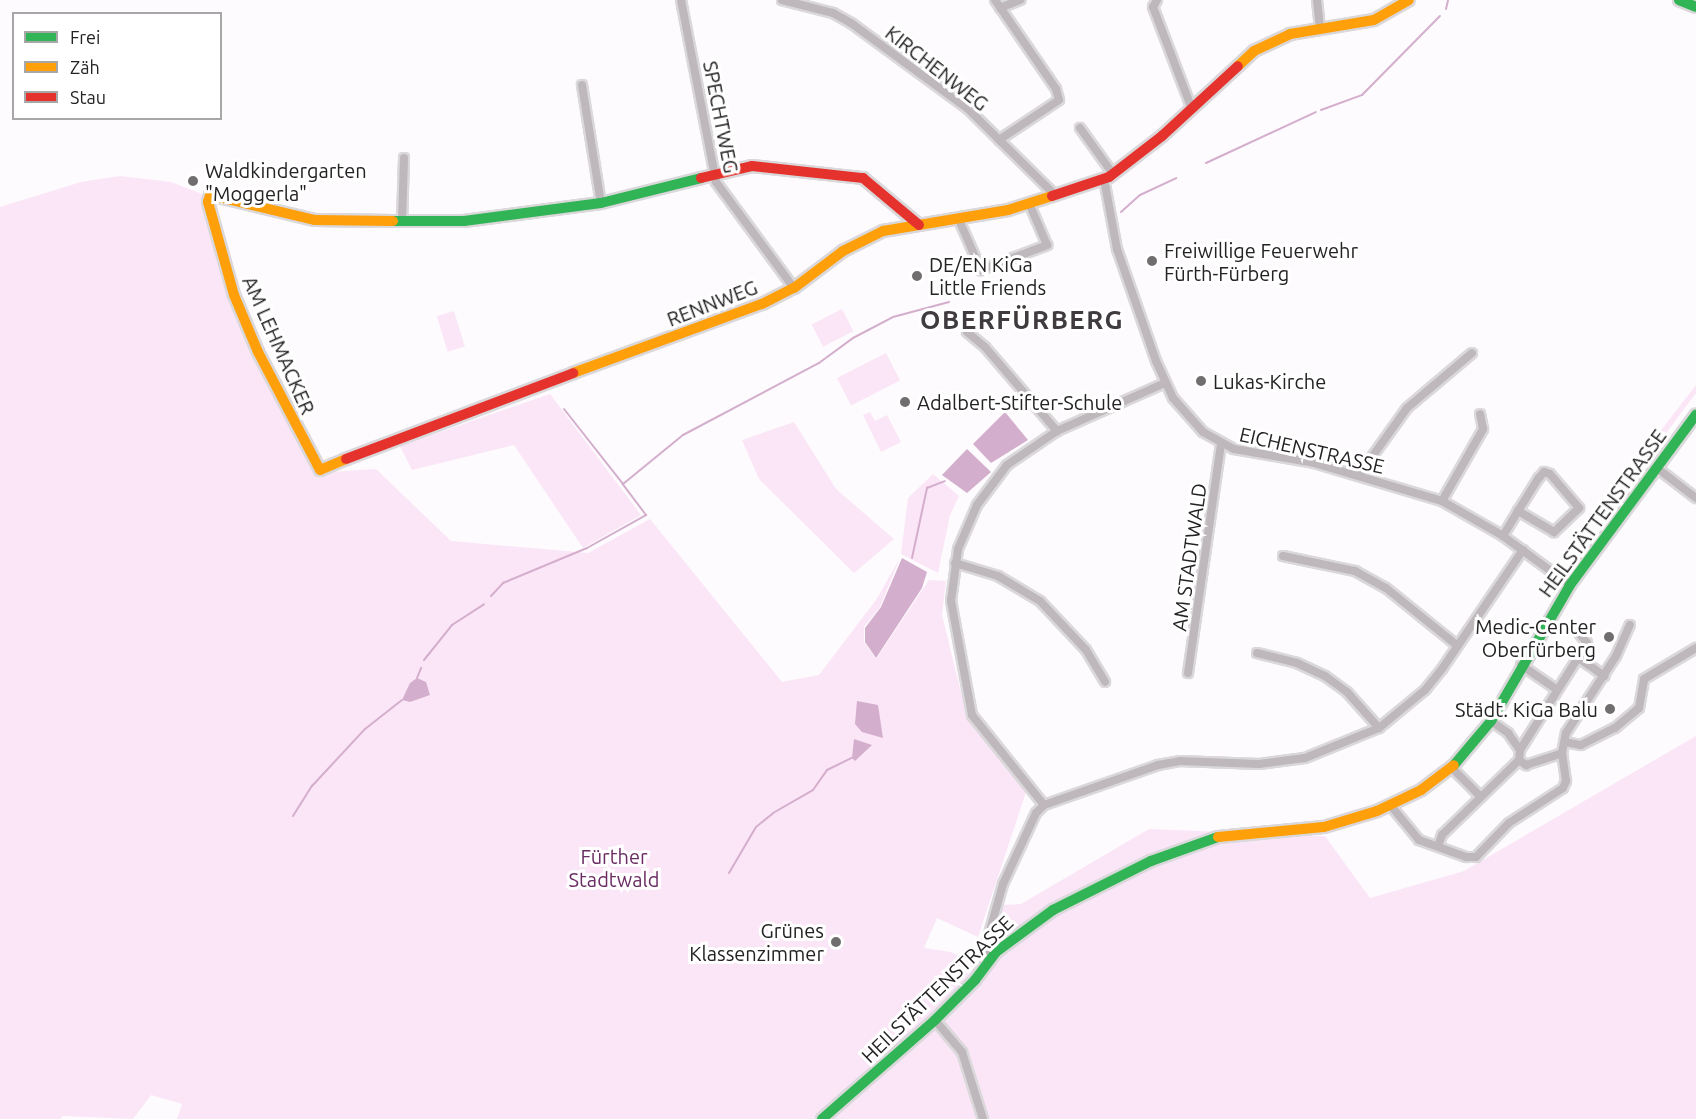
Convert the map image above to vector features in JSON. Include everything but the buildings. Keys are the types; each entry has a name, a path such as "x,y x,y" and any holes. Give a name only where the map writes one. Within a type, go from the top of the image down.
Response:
{"street":[{"name":"SPECHTWEG","path":"681,0 714,174 720,189 794,288"},
{"name":"KIRCHENWEG","path":"782,0 834,13 851,23 949,94 1053,193"},
{"path":"995,0 1056,89 1059,100 999,140"},
{"path":"1000,8 1020,0"},
{"path":"1158,0 1154,7 1192,108"},
{"path":"1317,0 1320,29"},
{"name":"RENNWEG","path":"320,470 465,412 752,308 794,288 864,239 919,225 959,220 1029,203 1053,193 1109,176 1192,108 1254,51 1290,34 1374,20 1409,0"},
{"path":"1679,0 1696,7"},
{"path":"582,85 601,203"},
{"path":"1080,128 1109,176"},
{"path":"404,158 402,222 524,216 601,203 752,166 863,178 919,225"},
{"name":"EICHENSTRASSE","path":"1109,176 1117,249 1166,383 1183,412 1221,445 1359,475 1442,501 1503,536 1570,585"},
{"name":"AM LEHMACKER","path":"320,470 258,352 234,295 208,202 210,195 315,220 402,222"},
{"path":"959,220 981,270 1047,245 1029,203"},
{"path":"967,332 985,347 1057,431"},
{"path":"1359,475 1407,408 1472,353"},
{"path":"1044,805 972,715 951,602 955,563 966,526 996,478 1014,460 1057,431 1166,383"},
{"path":"1442,501 1483,429 1480,414"},
{"name":"HEILSTÄTTENSTRASSE","path":"822,1119 935,1020 1013,938 1053,910 1151,861 1213,837 1324,827 1391,806 1452,768 1491,722 1521,664 1570,585 1696,415"},
{"name":"AM STADTWALD","path":"1188,673 1221,445"},
{"path":"1657,468 1696,498"},
{"path":"1503,536 1518,511 1544,472 1579,508 1554,532 1518,511"},
{"path":"988,962 987,941 1003,884 1036,813 1044,805 1158,765 1180,761 1285,761 1328,751 1379,728 1425,690 1458,646 1523,550"},
{"path":"1283,556 1322,562 1365,577 1386,588 1458,646"},
{"path":"955,563 998,576 1040,601 1086,650 1105,682"},
{"path":"1391,806 1419,840 1466,857 1476,856 1509,823 1563,788 1566,781 1562,753 1570,728 1604,676 1630,625"},
{"path":"1578,632 1587,643 1589,665"},
{"path":"1438,846 1442,835 1519,760 1520,750 1556,689 1587,643"},
{"path":"1565,742 1581,745 1602,737 1639,708 1644,679 1696,648"},
{"path":"1257,653 1297,663 1324,676 1347,692 1379,728"},
{"path":"1577,657 1604,676"},
{"path":"1521,664 1556,689"},
{"path":"1491,722 1509,733 1520,750"},
{"path":"1519,760 1526,765 1562,753"},
{"path":"1452,768 1481,797"},
{"path":"935,1020 962,1052 982,1119"}],"green space":[{"name":"Fürther Stadtwald","path":"120,176 171,182 205,195 254,353 290,427 330,472 376,469 451,541 588,553 650,519 782,682 819,675 876,600 900,558 880,607 864,627 864,642 876,659 929,580 946,581 942,615 967,717 1027,789 978,937 937,918 924,948 951,952 980,967 1002,905 1021,904 1149,829 1325,836 1370,898 1464,871 1696,736 1696,1119 177,1119 182,1104 151,1095 133,1119 62,1116 61,1119 0,1119 0,207 81,182"},
{"path":"842,309 853,331 823,347 812,324"},
{"path":"454,311 465,346 448,352 437,316"},
{"path":"886,353 900,381 851,406 837,378"},
{"path":"1696,385 1696,393 1661,440 1655,438"},
{"path":"550,394 641,515 583,548 514,445 412,470 400,446"},
{"path":"870,412 875,421 887,415 901,442 881,452 863,415"},
{"path":"794,422 836,489 894,539 854,573 759,479 742,440"},
{"path":"933,474 959,496 950,515 938,573 901,554 908,498"}],"shaded area":[{"path":"1005,412 1028,440 991,463 973,444"},
{"path":"967,449 991,472 967,493 942,475"},
{"path":"902,558 927,572 922,588 876,658 865,642 865,628 881,607"},
{"path":"417,678 426,682 430,695 410,702 402,700 410,683"},
{"path":"857,701 878,705 883,738 862,732 855,724"},
{"path":"854,739 872,745 855,761 852,758"}],"waterway":[{"path":"1446,9 1448,0"},
{"path":"1321,110 1362,95 1440,16"},
{"path":"1206,163 1316,112"},
{"path":"1121,212 1140,195 1176,178"},
{"path":"491,596 503,583 587,548 646,515 623,484 683,435 819,363 853,338 893,317 949,302"},
{"path":"564,409 623,484"},
{"path":"912,558 927,488 945,481"},
{"path":"424,660 452,625 484,604"},
{"path":"417,678 421,668"},
{"path":"293,816 312,786 365,729 402,700"},
{"path":"729,873 756,827 773,813 813,790 827,770 852,758"}],"traffic: fast":[{"path":"1679,0 1696,7"},
{"path":"393,221 464,221 601,203 701,178"},
{"path":"1454,765 1491,721 1570,585 1696,415"},
{"path":"822,1119 935,1020 975,980 996,952 1053,910 1151,861 1218,837"}],"traffic: slow":[{"path":"1238,66 1254,51 1290,34 1374,20 1409,0"},
{"path":"346,459 320,470 258,352 234,295 208,202 210,195 315,220 393,221"},
{"path":"573,373 762,304 794,288 843,251 883,231 1008,210 1052,196"},
{"path":"1218,837 1324,827 1377,811 1421,790 1454,765"}],"traffic: jam":[{"path":"1052,196 1109,177 1162,136 1238,66"},
{"path":"701,178 752,166 863,178 919,225"},
{"path":"346,459 573,373"}],"place":[{"name":"Waldkindergarten \"Moggerla\"","path":"193,181"},
{"name":"Freiwillige Feuerwehr Fürth-Fürberg","path":"1152,261"},
{"name":"DE/EN KiGa Little Friends","path":"917,276"},
{"name":"Lukas-Kirche","path":"1201,381"},
{"name":"Adalbert-Stifter-Schule","path":"905,402"},
{"name":"Medic-Center Oberfürberg","path":"1609,637"},
{"name":"Städt. KiGa Balu","path":"1610,709"},
{"name":"Grünes Klassenzimmer","path":"836,942"}],"district":[{"name":"OBERFÜRBERG","path":"1022,320"}]}
